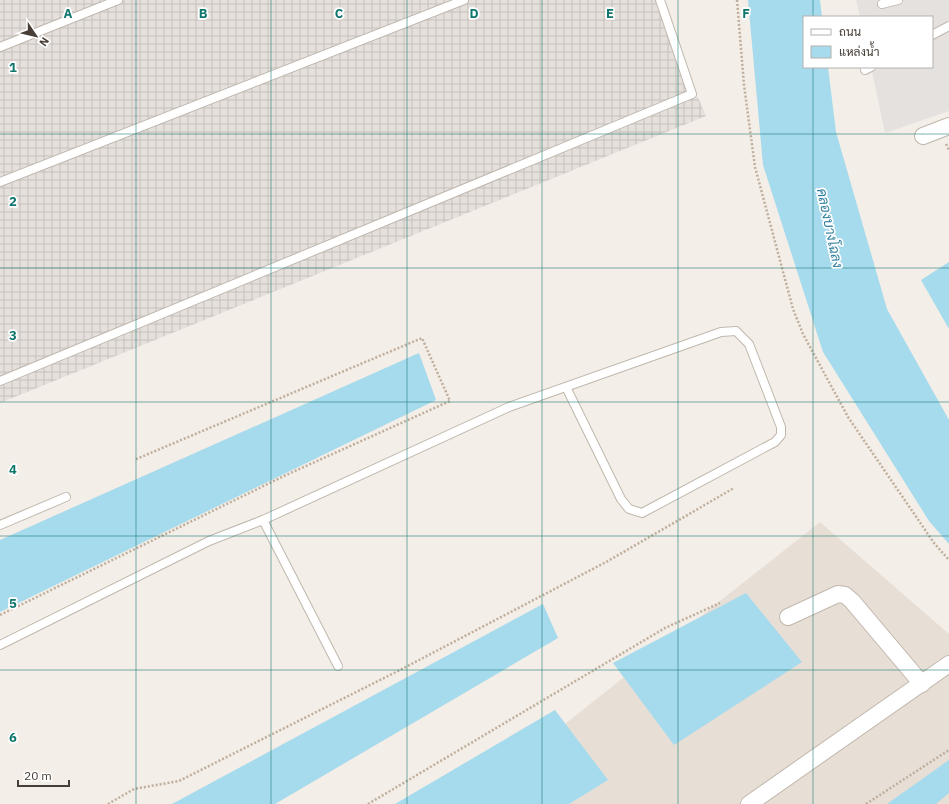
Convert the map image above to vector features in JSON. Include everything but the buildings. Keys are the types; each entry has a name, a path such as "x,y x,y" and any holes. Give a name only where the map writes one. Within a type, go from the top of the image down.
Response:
{"street":[{"path":"923,136 949,126"},
{"path":"788,617 838,594 845,595 852,601 922,684"},
{"path":"749,804 949,664"}],"lane":[{"path":"0,46 118,0"},
{"path":"0,182 446,3 464,0"},
{"path":"0,381 692,94 660,0"},
{"path":"882,4 898,0"},
{"path":"933,34 949,26"},
{"path":"0,645 209,541 263,520 509,407 721,332 736,331 749,344 781,427 781,435 775,442 642,513 629,509 621,499 566,387"},
{"path":"0,526 66,497"},
{"path":"263,520 338,666"}],"path":[{"path":"737,0 744,85 755,167 793,309 803,334 848,417 934,543 949,560"},
{"path":"945,143 949,150"},
{"path":"0,614 286,475 450,401 422,338 134,460"},
{"path":"108,804 134,789 179,781 393,673 608,561 734,488"},
{"path":"368,804 665,628 720,604"},
{"path":"866,804 949,750"}],"shaded area":[{"path":"0,0 656,0 706,116 0,403"},
{"path":"856,0 949,0 949,111 885,133 871,68 933,68 933,16 860,16"},
{"path":"820,522 949,634 949,804 464,804"}],"water":[{"name":"คลองบางโฉลง","path":"748,0 820,0 822,16 803,16 803,68 828,68 836,132 887,309 949,420 949,544 929,521 823,352 763,165"},
{"path":"949,262 949,329 921,280"},
{"path":"419,353 436,400 0,612 0,540"},
{"path":"746,593 802,662 674,745 613,663"},
{"path":"543,604 558,638 275,804 172,804"},
{"path":"555,710 608,780 569,804 395,804"},
{"path":"949,760 949,793 936,804 887,804"}]}
